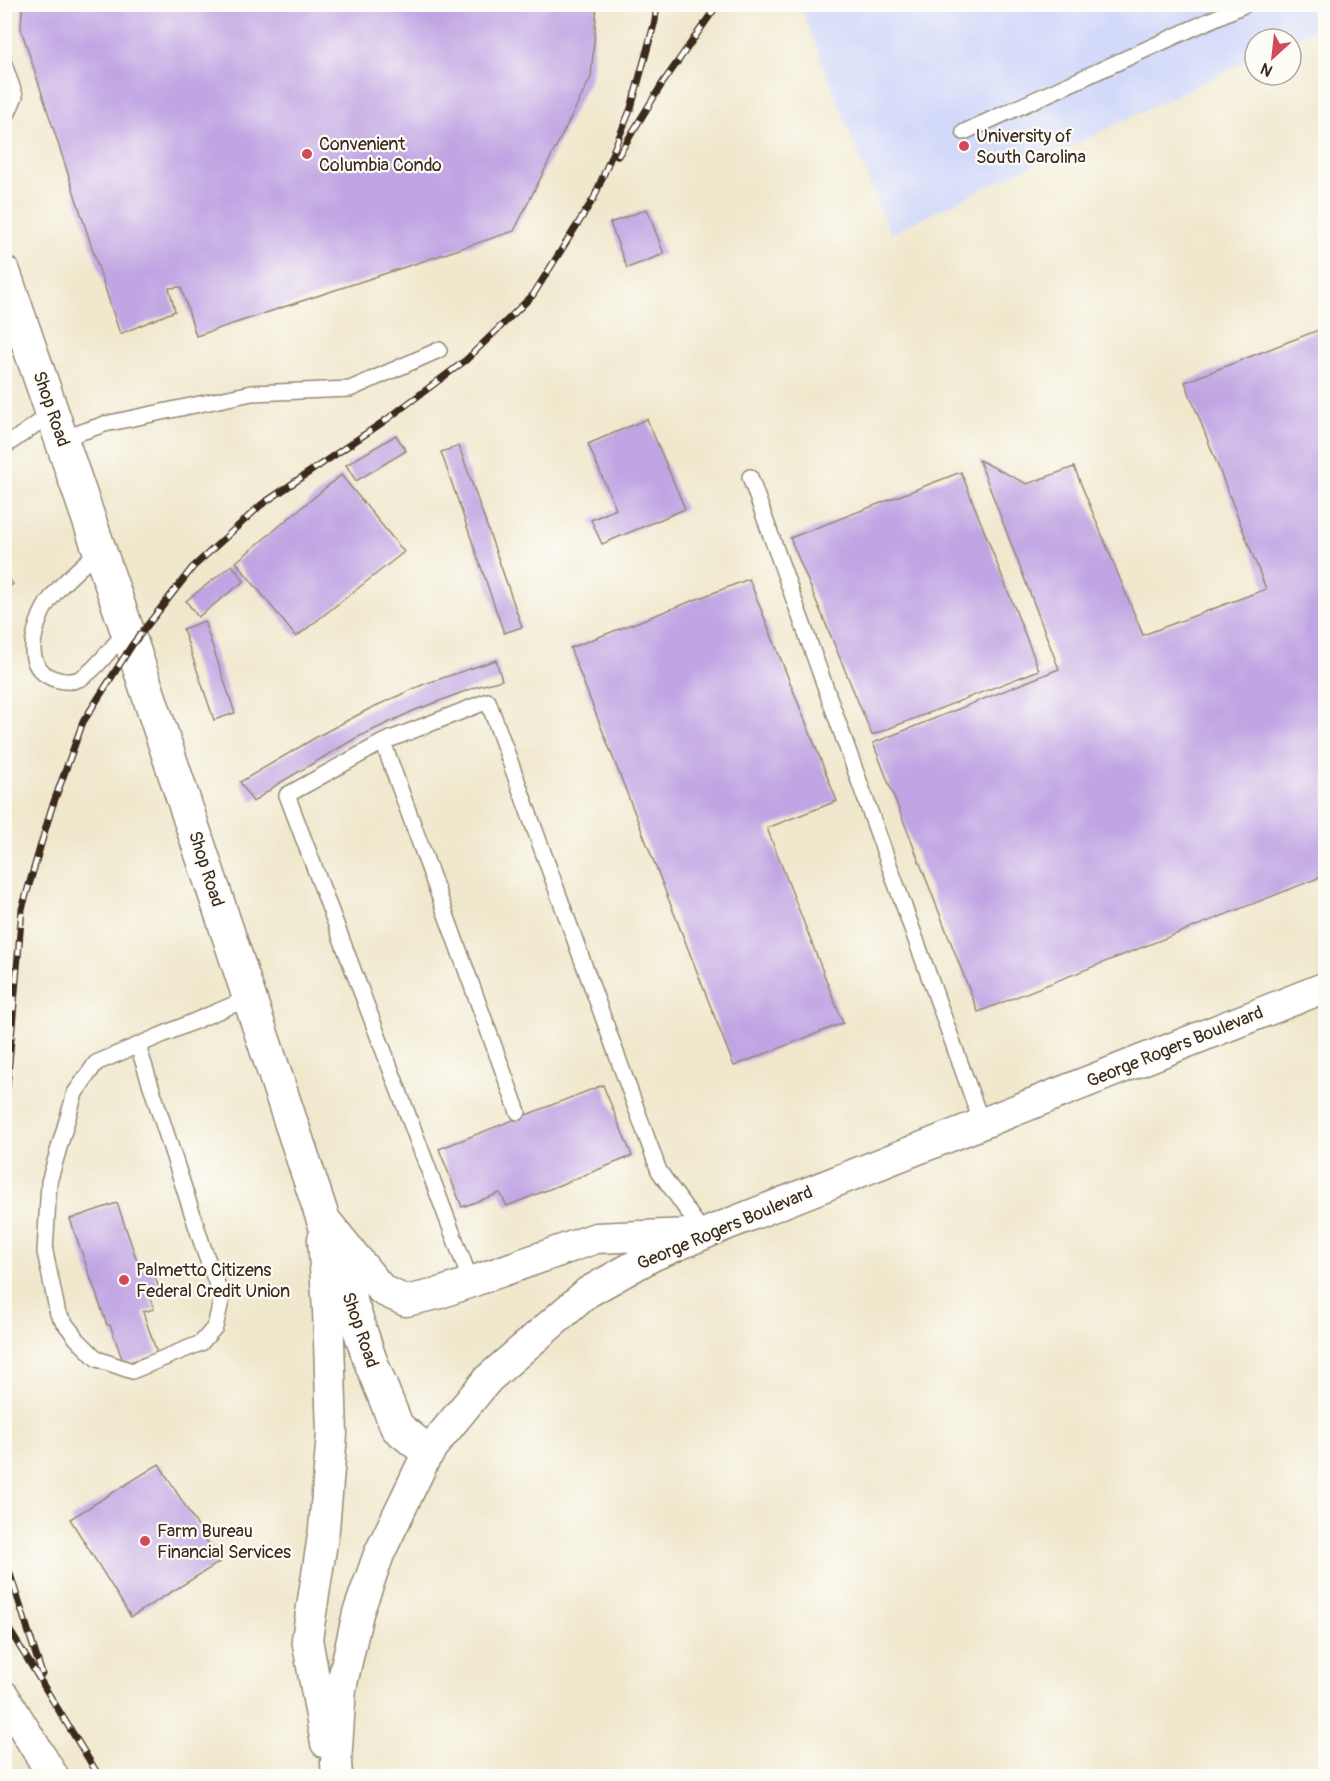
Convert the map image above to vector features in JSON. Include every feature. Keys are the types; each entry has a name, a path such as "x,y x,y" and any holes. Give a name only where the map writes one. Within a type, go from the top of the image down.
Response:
{"street":[{"name":"Shop Road","path":"4,273 127,630 370,1360 397,1427 428,1452"},
{"name":"George Rogers Boulevard","path":"337,1776 341,1688 358,1613 379,1554 428,1452 488,1379 588,1292 652,1256 704,1234 982,1124 1324,993"},
{"path":"322,1215 382,1290 406,1301 437,1294 596,1238 704,1234"},
{"path":"322,1215 332,1434 324,1529 307,1639 332,1776"},
{"path":"4,1696 53,1776"}],"lane":[{"path":"964,132 1246,4"},
{"path":"4,64 15,96 4,122"},
{"path":"4,447 57,426 105,424 252,393 350,389 439,350"},
{"path":"750,477 982,1124"},
{"path":"99,550 58,590 42,612 34,634 33,656 41,673 60,681 79,679 94,668 127,630"},
{"path":"471,1282 287,795 383,742 488,701 659,1172 704,1234"},
{"path":"383,742 518,1112"},
{"path":"138,1046 222,1297 215,1327 201,1343 132,1371 97,1359 57,1314 45,1252 49,1182 75,1094 96,1063 249,998"}],"path":[{"path":"855,6 861,4"}],"shaded area":[{"name":"University of South Carolina","path":"1325,4 1326,23 1303,34 1303,27 1243,27 1243,63 890,234 800,5"}],"building":[{"name":"Convenient Columbia Condo","path":"26,4 597,4 591,77 514,231 196,336 181,287 169,288 175,311 120,334 21,29 22,8"},
{"path":"647,209 664,254 627,268 610,223"},
{"path":"1326,327 1326,875 978,1012 873,743 1059,669 979,460 1027,484 1074,467 1143,635 1266,589 1185,382"},
{"path":"647,419 685,509 602,544 591,520 616,509 588,444"},
{"path":"396,435 406,451 356,481 346,465"},
{"path":"459,446 522,627 504,633 441,452"},
{"path":"961,472 1039,670 872,735 790,538"},
{"path":"341,475 404,552 296,637 236,562"},
{"path":"232,565 244,581 198,617 186,601"},
{"path":"4,572 13,584 4,591"},
{"path":"749,579 837,801 767,828 843,1023 734,1066 570,648"},
{"path":"204,621 235,713 214,720 183,629"},
{"path":"496,660 502,680 476,687 413,711 356,738 278,784 253,802 240,782 369,709 422,685"},
{"path":"603,1085 632,1156 507,1206 500,1193 462,1207 439,1149"},
{"name":"Palmetto Citizens Federal Credit Union","path":"117,1203 140,1269 151,1266 160,1291 149,1295 154,1309 143,1312 157,1353 124,1364 110,1325 107,1325 70,1219"},
{"name":"Farm Bureau Financial Services","path":"159,1464 220,1562 131,1617 70,1519"}],"railway":[{"path":"4,1122 22,909 51,810 83,722 132,645 193,567 261,505 386,420 466,360 533,295 594,198 631,108 655,21 657,4"},
{"path":"618,156 662,84 718,4"},
{"path":"4,1555 42,1674"},
{"path":"4,1621 99,1776"}],"place":[{"name":"University of South Carolina","path":"964,146"},
{"name":"Convenient Columbia Condo","path":"307,154"},
{"name":"Palmetto Citizens Federal Credit Union","path":"124,1280"},
{"name":"Farm Bureau Financial Services","path":"145,1541"}]}
